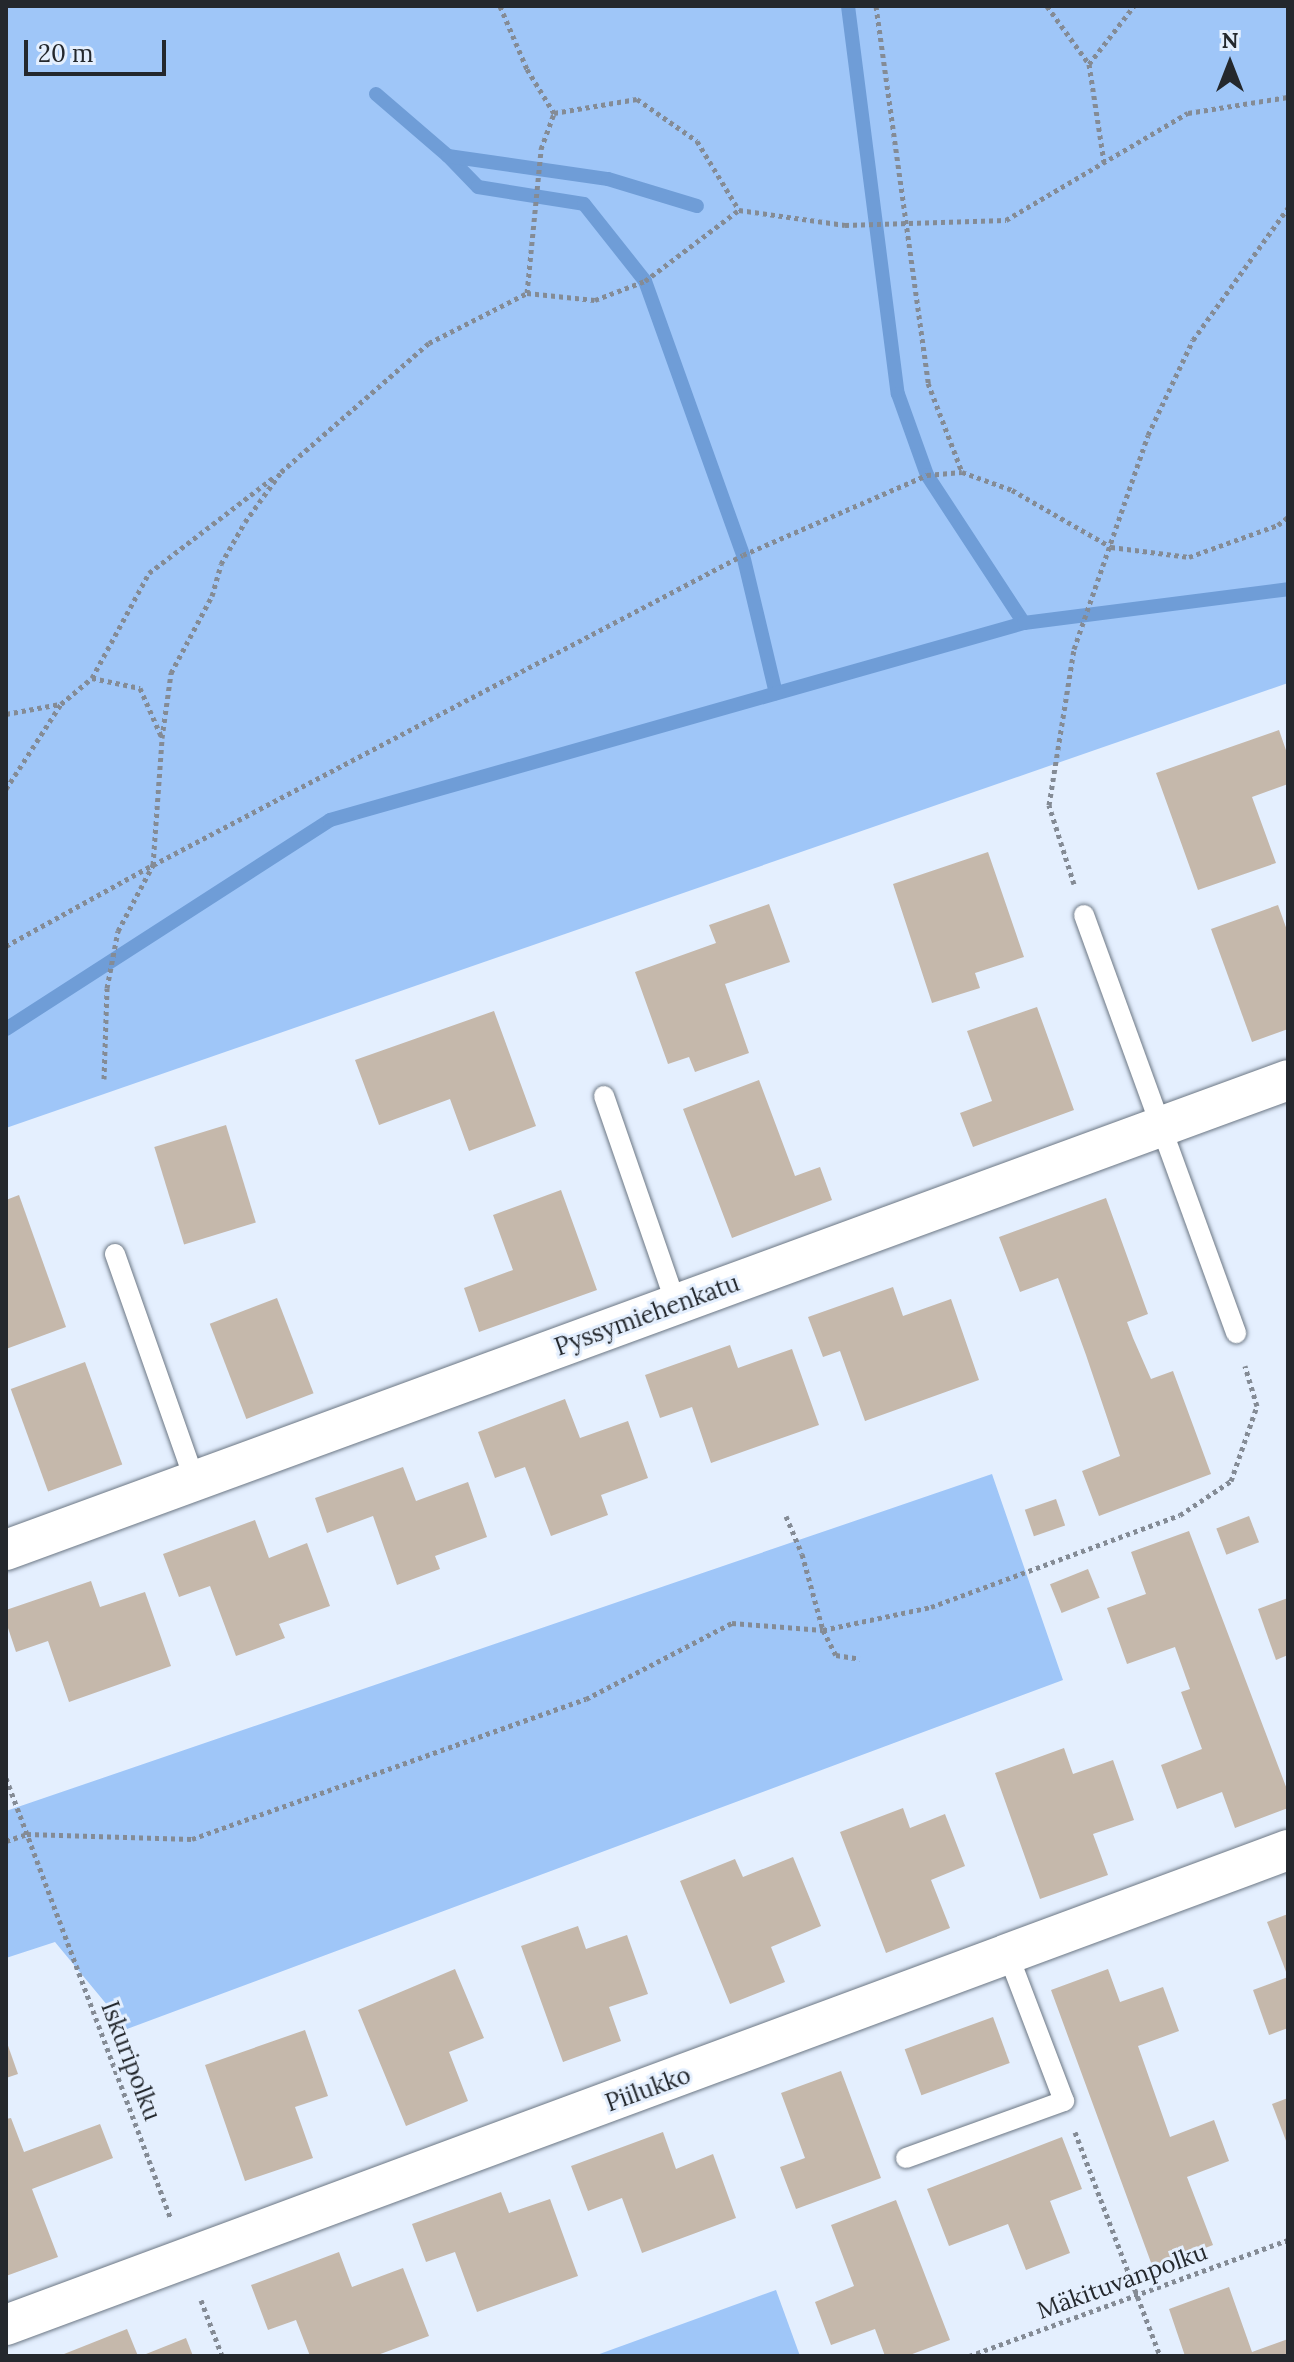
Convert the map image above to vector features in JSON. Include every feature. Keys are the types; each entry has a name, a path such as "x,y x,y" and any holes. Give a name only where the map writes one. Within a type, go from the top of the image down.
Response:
{"street":[{"name":"Pyssymiehenkatu","path":"6,1550 1288,1080"},
{"name":"Piilukko","path":"6,2325 187,2261 1288,1850"}],"lane":[{"path":"1084,915 1236,1333"},
{"path":"604,1096 676,1304"},
{"path":"115,1254 195,1481"},
{"path":"906,2158 1064,2101 1008,1954"}],"path":[{"path":"500,6 527,69 554,113"},
{"path":"876,6 928,383 962,472"},
{"path":"1047,6 1089,64 1104,162"},
{"path":"1089,64 1134,6"},
{"path":"6,789 61,704 92,678 149,573 281,472 429,343 527,293 595,300 645,281 739,210 845,225 1006,220 1188,113 1288,97"},
{"path":"554,113 637,99 697,141 739,210"},
{"path":"527,293 541,149 554,113"},
{"path":"1084,915 1049,805 1074,649 1096,593 1148,435 1193,340 1288,208"},
{"path":"104,1079 107,988 118,931 153,865 162,738 171,673 212,596 227,554 281,472"},
{"path":"6,946 153,865 743,555 927,475 962,472 1012,490 1111,547 1189,557 1278,525 1288,517"},
{"path":"92,678 140,688 162,738"},
{"path":"6,714 61,704"},
{"path":"6,1841 27,1834 192,1839 586,1699 732,1623 823,1630 931,1607 1180,1515 1231,1481 1257,1406 1236,1333"},
{"path":"786,1516 802,1554 823,1630 836,1655 860,1659"},
{"name":"Iskuripolku","path":"6,1778 222,2356"},
{"path":"1064,2101 1160,2356"},
{"name":"Mäkituvanpolku","path":"969,2356 1288,2240"}],"shaded area":[{"path":"6,6 1288,6 1288,683 6,1128"},
{"path":"992,1474 1063,1680 127,2029 55,1942 6,1958 6,1811"},
{"path":"776,2290 800,2356 594,2356"}],"building":[{"path":"1279,730 1288,756 1288,784 1252,797 1276,863 1198,890 1156,773"},
{"path":"988,852 1024,957 975,973 980,988 932,1003 893,884"},
{"path":"769,904 790,962 725,984 749,1053 695,1072 689,1057 668,1064 635,972 716,943 709,925"},
{"path":"1278,905 1288,933 1288,1029 1252,1042 1211,929"},
{"path":"1037,1007 1074,1110 973,1147 960,1113 992,1101 967,1031"},
{"path":"494,1011 536,1126 469,1151 450,1099 379,1125 355,1060"},
{"path":"759,1080 795,1176 820,1167 832,1200 732,1238 683,1109"},
{"path":"226,1125 256,1223 184,1244 154,1147"},
{"path":"561,1190 597,1290 479,1332 464,1288 513,1270 493,1215"},
{"path":"19,1195 66,1327 6,1349 6,1200"},
{"path":"1106,1198 1148,1314 1127,1322 1133,1338 1151,1379 1173,1371 1211,1474 1099,1516 1082,1471 1120,1456 1086,1355 1058,1278 1020,1292 999,1237"},
{"path":"893,1287 903,1316 951,1299 979,1380 865,1421 840,1351 823,1357 808,1317"},
{"path":"277,1298 314,1393 246,1419 210,1324"},
{"path":"730,1345 738,1368 792,1349 819,1425 711,1463 692,1407 660,1418 645,1375"},
{"path":"85,1362 122,1464 48,1491 11,1389"},
{"path":"565,1399 580,1438 628,1421 648,1478 601,1495 608,1515 551,1536 525,1467 495,1478 478,1432"},
{"path":"403,1467 416,1501 468,1482 487,1537 435,1556 440,1569 397,1585 373,1516 327,1533 315,1498"},
{"path":"1056,1499 1065,1525 1034,1536 1025,1510"},
{"path":"1249,1516 1259,1542 1226,1555 1216,1529"},
{"path":"255,1520 269,1558 307,1543 330,1606 279,1624 285,1638 236,1656 210,1586 179,1597 163,1554"},
{"path":"1189,1531 1288,1792 1288,1808 1235,1828 1222,1792 1177,1809 1161,1765 1202,1749 1181,1692 1190,1689 1175,1647 1127,1664 1107,1608 1146,1594 1131,1552"},
{"path":"1088,1569 1100,1598 1062,1613 1050,1584"},
{"path":"91,1581 100,1607 145,1592 171,1666 69,1702 48,1641 16,1652 6,1622 6,1610"},
{"path":"1288,1598 1288,1655 1276,1660 1258,1609"},
{"path":"1064,1748 1073,1774 1113,1760 1134,1820 1093,1834 1108,1875 1040,1899 995,1773"},
{"path":"903,1808 910,1828 945,1814 965,1866 931,1880 950,1928 886,1953 840,1832"},
{"path":"793,1857 821,1926 771,1947 785,1982 730,2004 680,1881 735,1859 743,1877"},
{"path":"1288,1914 1288,1977 1267,1922"},
{"path":"578,1926 586,1949 627,1935 648,1994 609,2007 621,2041 563,2062 521,1946"},
{"path":"455,1969 484,2038 449,2052 468,2101 406,2126 358,2010"},
{"path":"1108,1969 1120,2002 1163,1987 1179,2031 1138,2046 1170,2137 1214,2120 1229,2161 1187,2177 1213,2245 1153,2268 1051,1990"},
{"path":"1288,1977 1288,2028 1269,2035 1253,1990"},
{"path":"993,2017 1010,2063 921,2095 905,2049"},
{"path":"305,2030 328,2096 295,2107 313,2158 245,2181 205,2065"},
{"path":"6,2040 18,2074 6,2078"},
{"path":"841,2071 881,2178 796,2209 780,2167 805,2158 781,2093"},
{"path":"1288,2098 1288,2146 1272,2104"},
{"path":"11,2118 24,2152 100,2124 113,2158 32,2189 58,2257 6,2276 6,2119"},
{"path":"663,2132 676,2169 713,2154 736,2218 642,2253 622,2198 588,2211 571,2166"},
{"path":"1062,2137 1082,2189 1050,2201 1070,2253 1026,2270 1008,2224 949,2246 927,2189"},
{"path":"501,2192 509,2213 550,2199 578,2276 477,2312 455,2252 426,2262 412,2224"},
{"path":"896,2200 950,2340 907,2356 885,2356 875,2329 831,2345 815,2302 854,2286 831,2225"},
{"path":"339,2252 352,2287 403,2268 429,2336 375,2356 310,2356 296,2320 268,2330 251,2285"},
{"path":"1229,2287 1252,2352 1288,2339 1288,2356 1185,2356 1169,2309"},
{"path":"127,2329 138,2356 59,2356"},
{"path":"186,2338 193,2356 141,2356"}],"waterway":[{"path":"848,6 898,394 927,475 1024,623"},
{"path":"376,94 448,156 478,187 584,204 645,281 743,555 776,693"},
{"path":"448,156 608,179 697,206"},
{"path":"6,1029 330,820 1024,623 1288,589"}]}
